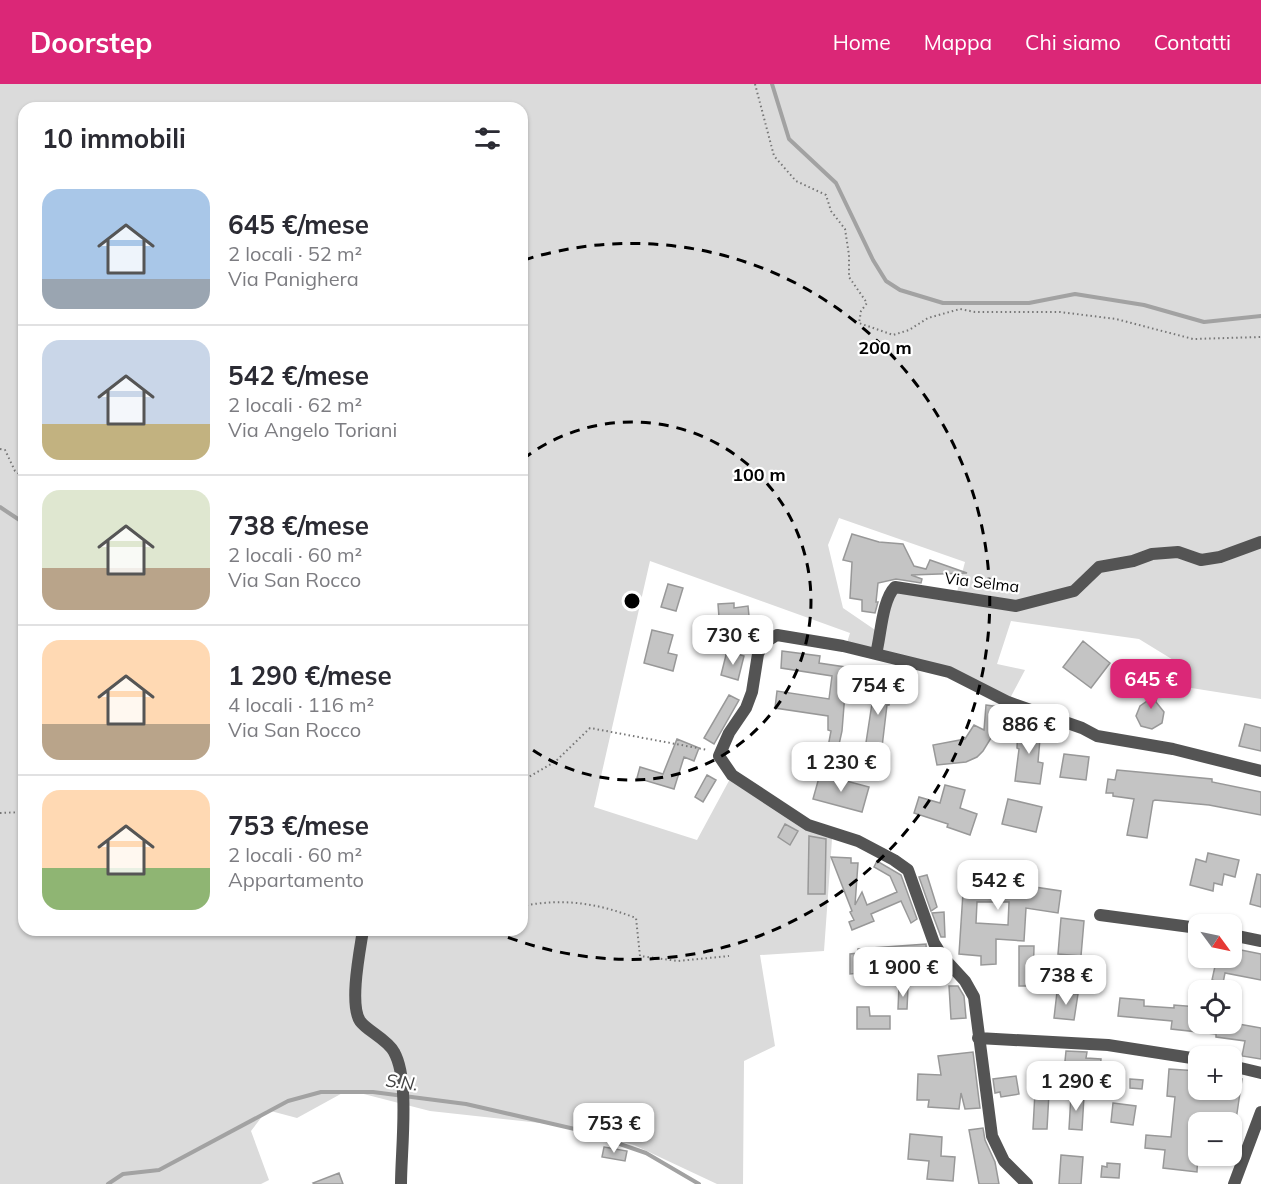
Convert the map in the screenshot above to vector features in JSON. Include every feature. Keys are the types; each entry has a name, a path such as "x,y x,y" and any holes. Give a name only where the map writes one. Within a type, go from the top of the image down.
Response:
{"street":[{"name":"Via Selma","path":"876,654 887,599 896,588 1016,606 1074,591 1099,567 1134,561 1152,554 1179,552 1201,560 1220,557 1261,542"},
{"path":"1027,1184 1004,1161 992,1136 974,997 965,981 942,956 934,943 908,870 894,860 858,842 808,825 732,775 719,756 729,734 746,708 752,692 758,654 764,643 777,635 876,654 949,672 1008,702 1082,728 1097,736 1173,749 1261,771"},
{"path":"1100,915 1188,927"},
{"path":"362,936 355,1002 360,1021 380,1036 394,1052 404,1088 401,1184"},
{"path":"1242,937 1261,941"},
{"path":"978,1038 1108,1046 1188,1058"},
{"path":"1242,1068 1261,1073"},
{"path":"1234,1184 1261,1112"}],"path":[{"path":"755,84 774,156 796,182 826,195 831,211 845,229 849,255 849,277 867,303 861,310 859,323 893,335 909,330 928,318 960,309 975,312 1060,312 1116,319 1193,339 1261,337"},
{"path":"0,448 4,450 18,473"},
{"path":"528,777 556,761 590,728 721,752"},
{"path":"0,813 18,812"},
{"path":"528,905 590,903 636,918 640,956 678,961 729,956"}],"shaded area":[{"path":"0,84 1261,84 1261,699 1185,687 1188,669 1139,639 1011,621 997,664 1025,670 1008,702 951,672 846,646 850,633 650,561 594,807 697,840 731,777 832,839 824,951 760,955 775,1046 744,1061 743,1184 717,1184 634,1145 559,1125 430,1111 348,1090 297,1118 267,1110 251,1131 269,1180 261,1184 0,1184","holes":["839,518 965,562 956,596 895,587 881,634 843,608 828,545"]}],"building":[{"path":"852,534 879,542 903,544 914,566 926,569 930,560 967,573 911,575 922,579 921,583 896,579 878,583 876,602 878,602 875,613 862,611 862,600 850,598 852,562 843,560"},
{"path":"668,584 683,588 676,611 661,607"},
{"path":"734,603 734,608 748,606 750,626 720,631 718,604"},
{"path":"652,630 673,635 668,653 677,655 673,671 644,663"},
{"path":"1083,641 1110,663 1091,688 1063,667"},
{"path":"727,651 744,656 738,680 721,675"},
{"path":"782,651 820,656 819,663 852,668 849,693 845,693 838,749 828,747 831,731 828,730 828,716 775,708 777,691 829,699 832,676 781,668"},
{"path":"877,671 895,674 889,705 887,705 878,761 860,759 862,749 865,749"},
{"path":"1150,683 1159,684 1156,702 1164,712 1162,723 1152,729 1141,726 1136,716 1140,706 1147,701"},
{"path":"729,695 739,700 714,744 704,738"},
{"path":"986,705 1000,707 999,725 983,751 966,762 937,765 933,745 965,739 974,725 984,730"},
{"path":"1245,724 1261,728 1261,751 1239,746"},
{"path":"1018,725 1041,727 1038,762 1043,763 1040,784 1015,781 1019,749 1017,748"},
{"path":"677,739 699,748 694,761 684,757 674,789 637,778 640,767 663,774"},
{"path":"1064,754 1089,757 1086,780 1060,777"},
{"path":"1117,770 1212,779 1212,782 1261,792 1261,815 1209,805 1155,800 1147,838 1127,835 1134,799 1106,793 1108,779 1115,780"},
{"path":"820,774 869,787 862,812 813,799"},
{"path":"707,775 716,780 703,802 695,797"},
{"path":"945,785 965,790 960,808 977,814 970,835 947,827 948,824 914,813 919,797 940,803"},
{"path":"1008,799 1042,807 1036,832 1002,824"},
{"path":"785,824 798,831 790,845 778,837"},
{"path":"809,836 826,839 825,894 808,894"},
{"path":"1208,853 1239,860 1235,877 1224,874 1222,885 1214,883 1213,891 1190,885 1196,859 1206,862"},
{"path":"831,857 851,858 851,863 858,863 855,905 862,892 867,905 897,892 890,876 874,867 877,861 901,875 917,919 911,923 901,901 871,914 874,921 852,930 849,922 854,920 850,912 852,911"},
{"path":"965,862 980,863 979,877 1035,878 1035,887 1061,891 1058,913 1026,908 1024,941 996,939 996,964 981,965 981,956 959,954","holes":["977,902 1009,902 1008,925 976,923"]},
{"path":"1257,874 1261,875 1261,907 1250,904"},
{"path":"927,875 937,907 931,911 919,877"},
{"path":"944,912 945,937 941,937 932,913"},
{"path":"1061,918 1084,921 1081,956 1058,954"},
{"path":"926,944 927,963 914,965 914,968 898,970 898,966 869,967 869,972 850,974 850,954 858,953 858,949"},
{"path":"1019,946 1034,946 1033,986 1019,986"},
{"path":"1242,950 1261,954 1261,980 1225,973 1224,980 1212,980 1215,968 1242,968"},
{"path":"899,986 908,987 907,1009 898,1009"},
{"path":"949,986 958,986 964,996 966,1018 951,1019"},
{"path":"1057,992 1078,994 1074,1020 1054,1018"},
{"path":"1120,998 1144,1000 1144,1006 1174,1008 1174,1005 1188,1006 1188,1031 1171,1029 1172,1021 1118,1016"},
{"path":"857,1007 869,1007 870,1016 890,1016 890,1029 857,1029"},
{"path":"1242,1025 1261,1028 1261,1059 1242,1056 1245,1041 1216,1037 1216,1034 1242,1034"},
{"path":"1066,1051 1087,1052 1086,1058 1101,1059 1098,1094 1085,1092 1088,1073 1064,1071"},
{"path":"973,1052 980,1108 965,1109 961,1093 959,1109 928,1107 929,1100 917,1100 918,1074 941,1075 938,1056"},
{"path":"1169,1069 1188,1070 1188,1100 1239,1100 1237,1112 1188,1112 1188,1166 1197,1166 1197,1172 1163,1168 1165,1150 1145,1148 1146,1135 1171,1137 1175,1097 1167,1096"},
{"path":"1016,1076 1019,1094 1001,1097 1000,1092 995,1093 993,1079"},
{"path":"1130,1079 1143,1080 1142,1089 1130,1088"},
{"path":"1035,1092 1049,1093 1047,1129 1033,1129"},
{"path":"1071,1095 1084,1096 1082,1130 1069,1129"},
{"path":"1113,1103 1136,1106 1133,1125 1111,1122"},
{"path":"983,1128 985,1140 995,1162 999,1184 979,1184 969,1130"},
{"path":"910,1134 942,1137 941,1156 955,1157 953,1181 927,1179 929,1161 908,1159"},
{"path":"604,1147 627,1151 625,1161 602,1157"},
{"path":"1061,1155 1083,1157 1081,1184 1059,1184"},
{"path":"1107,1163 1120,1164 1119,1178 1101,1177 1102,1166 1107,1167"},
{"path":"339,1173 343,1184 313,1183"}],"waterway":[{"path":"772,84 789,139 836,183 873,260 886,281 900,290 943,303 1029,303 1075,294 1144,305 1204,322 1261,316"},
{"name":"S.N.","path":"0,507 18,519"},
{"name":"S.N.","path":"108,1184 123,1174 159,1170 288,1101 321,1092 373,1092 466,1104 579,1130 646,1153 699,1184"}]}
